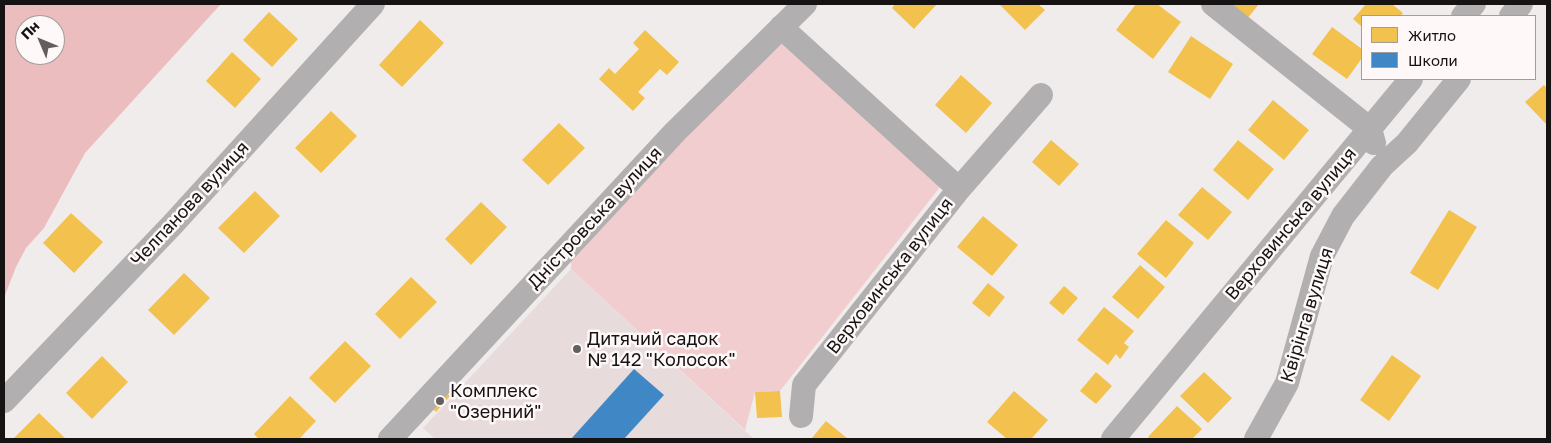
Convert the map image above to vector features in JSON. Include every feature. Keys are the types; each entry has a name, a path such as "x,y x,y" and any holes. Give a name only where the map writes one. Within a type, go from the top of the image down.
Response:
{"street":[{"name":"Челпанова вулиця","path":"4,401 173,224 373,4"},
{"name":"Дністровська вулиця","path":"392,438 675,132 805,4"},
{"path":"1213,4 1370,129 1382,166"},
{"path":"1464,15 1474,4"},
{"path":"1512,15 1521,4"},
{"name":"Верховинська вулиця","path":"781,28 959,189 804,385 801,416"},
{"name":"Верховинська вулиця","path":"1113,439 1410,80"},
{"name":"Квірінга вулиця","path":"1256,439 1287,383 1322,256 1343,216 1382,166 1407,143 1459,80"},
{"path":"959,189 1041,95"}],"shaded area":[{"path":"4,4 221,4 85,153 44,228 26,248 16,267 4,298"},
{"path":"779,40 940,187 780,391 755,392 745,430 571,269 571,258"},
{"name":"Дитячий садок № 142 \"Колосок\"","path":"571,269 754,439 435,439 423,428"}],"building: Житло":[{"path":"895,4 937,4 914,29 892,8"},
{"path":"999,4 1038,4 1045,10 1025,30"},
{"path":"1136,4 1157,4 1181,22 1153,59 1116,30"},
{"path":"1232,4 1259,4 1247,19 1230,6"},
{"path":"1366,4 1392,4 1403,13 1402,15 1361,15 1361,26 1353,19"},
{"path":"269,12 298,39 272,67 243,40"},
{"path":"420,20 444,43 402,87 379,65"},
{"path":"1332,27 1361,48 1361,59 1347,79 1312,54"},
{"path":"645,30 679,62 667,75 660,69 638,92 645,98 633,111 599,79 609,68 615,74 639,49 633,43"},
{"path":"1191,36 1233,64 1210,99 1168,72"},
{"path":"232,52 261,79 235,108 206,81"},
{"path":"961,75 992,103 966,133 935,105"},
{"path":"1544,85 1547,88 1547,125 1525,102"},
{"path":"1273,100 1309,130 1284,160 1248,130"},
{"path":"331,111 357,136 321,173 295,148"},
{"path":"559,123 585,148 548,185 522,160"},
{"path":"1051,140 1079,164 1059,186 1032,162"},
{"path":"1238,140 1274,169 1248,200 1213,170"},
{"path":"1202,187 1232,212 1208,240 1178,215"},
{"path":"255,191 280,216 244,253 218,228"},
{"path":"481,202 507,227 471,265 445,239"},
{"path":"1449,210 1477,227 1438,290 1410,273"},
{"path":"71,213 103,242 74,273 43,243"},
{"path":"983,216 1018,245 992,276 957,247"},
{"path":"1166,220 1194,243 1166,278 1137,254"},
{"path":"1140,265 1165,287 1138,319 1112,297"},
{"path":"184,273 210,298 174,335 148,310"},
{"path":"411,277 437,302 400,339 375,314"},
{"path":"988,283 1005,297 989,317 972,303"},
{"path":"1064,286 1078,298 1063,315 1049,303"},
{"path":"1104,307 1134,331 1124,343 1129,347 1120,359 1116,354 1108,365 1077,340"},
{"path":"345,341 371,366 335,403 309,378"},
{"path":"1392,355 1421,376 1389,421 1360,400"},
{"path":"102,356 128,382 92,419 66,393"},
{"path":"1096,372 1112,386 1096,404 1080,391"},
{"path":"1204,372 1232,398 1208,423 1180,396"},
{"name":"Комплекс \"Озерний\"","path":"443,390 450,396 436,412 429,405"},
{"path":"780,391 782,417 757,418 755,392"},
{"path":"1014,391 1048,420 1031,439 1007,439 987,422"},
{"path":"290,396 316,421 299,439 259,439 254,434"},
{"path":"1177,406 1202,429 1192,439 1151,439 1148,437"},
{"path":"39,413 65,438 13,439"},
{"path":"826,421 848,439 811,439"}],"building: Школи":[{"path":"634,369 664,395 624,439 571,439"}],"place":[{"name":"Дитячий садок № 142 \"Колосок\"","path":"577,349"},
{"name":"Комплекс \"Озерний\"","path":"440,401"}]}
